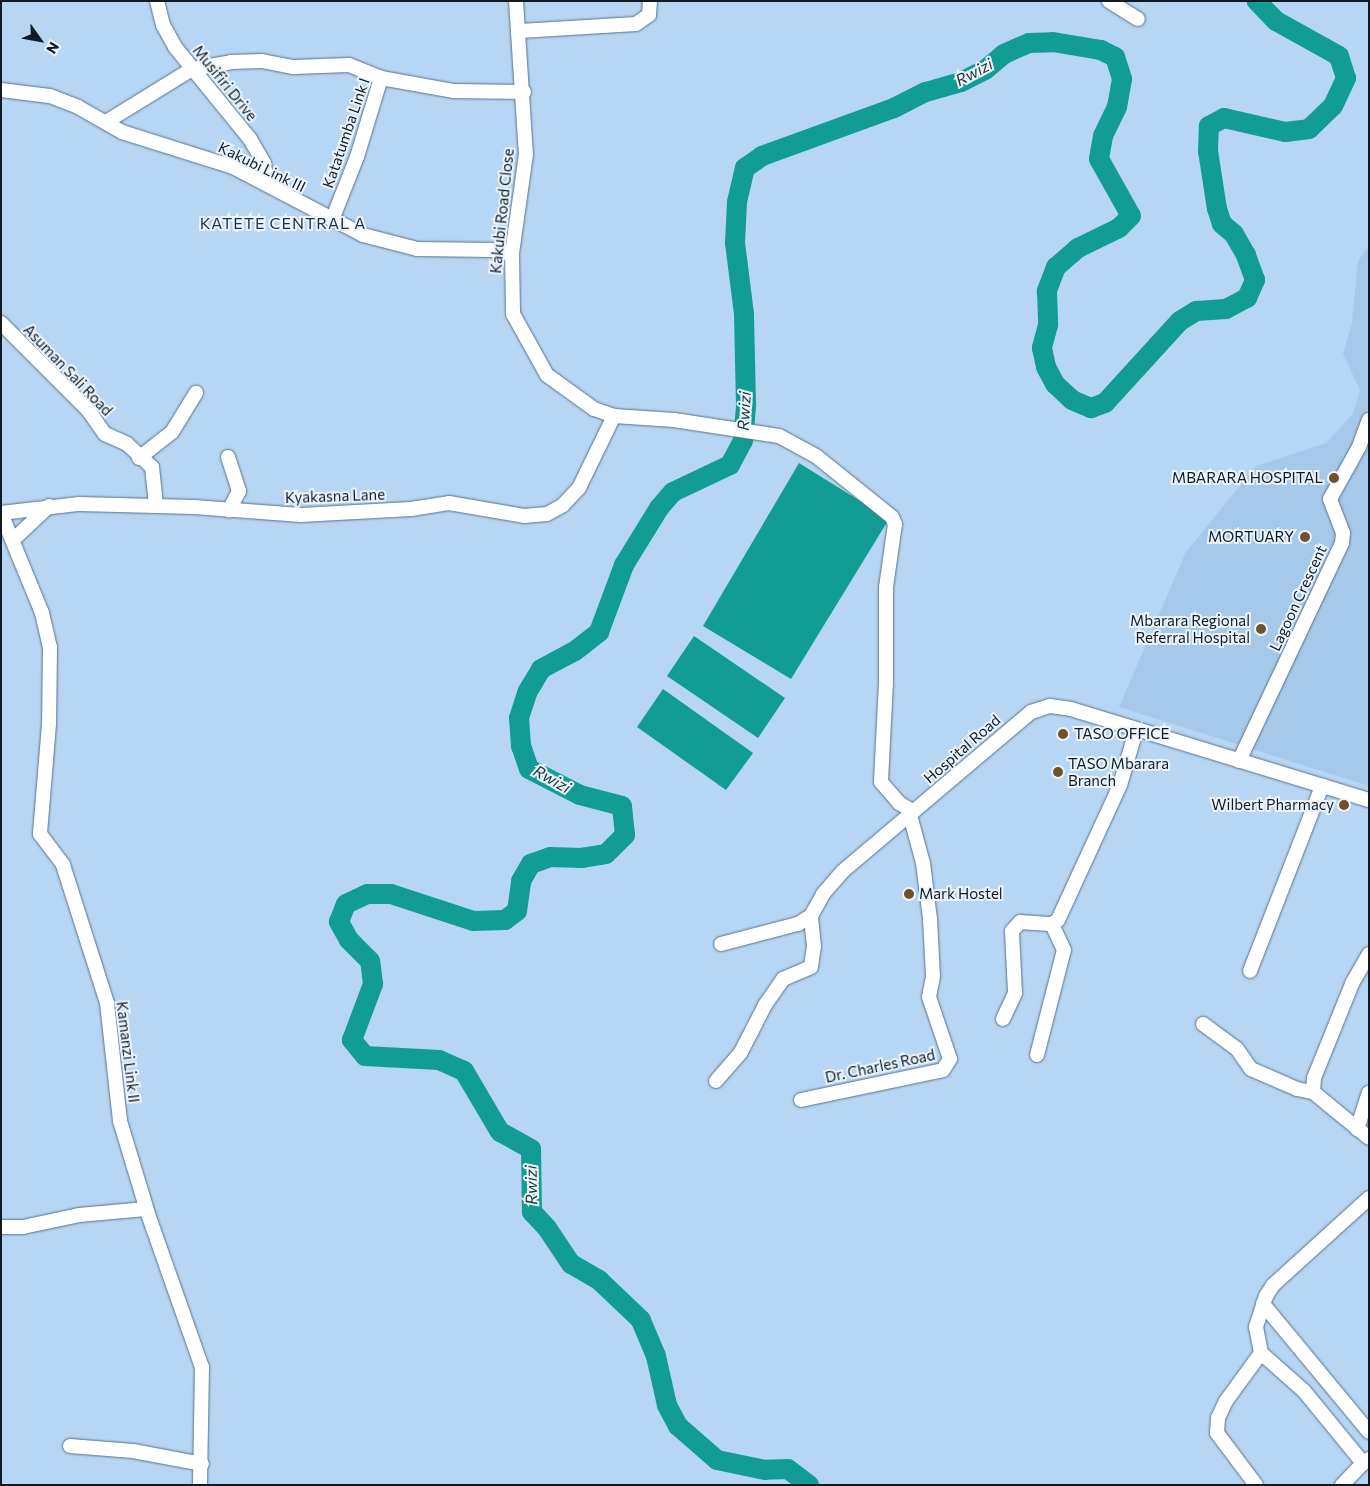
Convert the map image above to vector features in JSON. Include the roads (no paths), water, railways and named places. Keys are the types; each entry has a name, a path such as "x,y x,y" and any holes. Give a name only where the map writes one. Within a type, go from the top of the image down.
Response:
{"street":[{"name":"Musifiri Drive","path":"157,1 163,24 192,69 250,139 264,162 267,184"},
{"name":"Kakubi Road Close","path":"516,1 524,92 526,154 512,254 513,314 532,353 547,375 594,409 614,416 724,427 779,436 816,456 878,505 895,524 886,587 886,682 881,782 899,803 912,814"},
{"path":"520,31 636,24 649,15 650,1"},
{"path":"1109,1 1138,19"},
{"path":"106,122 192,69 231,62 262,62 294,67 349,65 381,78"},
{"name":"Katatumba Link I","path":"332,220 357,157 381,78 453,91 524,92"},
{"name":"Kakubi Link III","path":"1,90 50,96 106,122 122,132 197,154 267,184 332,220 364,235 417,249 491,250 512,254"},
{"name":"Asuman Sali Road","path":"1,323 88,410 106,434 127,444 139,458 152,467 156,506"},
{"path":"139,458 172,432 196,393"},
{"name":"Kyakasna Lane","path":"1,513 49,506 156,506 301,515 411,509 449,503 480,506 524,516 547,514 563,505 579,488 614,416"},
{"name":"Lagoon Crescent","path":"1239,761 1342,543 1343,533 1330,499 1359,447 1369,420"},
{"path":"228,457 239,491 229,511"},
{"path":"14,539 49,506"},
{"name":"Kamanzi Link II","path":"1,513 14,539 42,613 50,647 49,724 40,834 63,865 107,1003 120,1121 146,1209 202,1367 202,1464 200,1485"},
{"name":"Hospital Road","path":"811,916 823,894 843,871 1031,712 1050,706 1071,709 1136,732 1369,800"},
{"path":"1003,1019 1015,992 1012,931 1020,922 1052,924 1058,920 1120,784 1136,732"},
{"path":"1250,971 1322,786"},
{"name":"Dr. Charles Road","path":"801,1100 943,1070 950,1059 929,997 933,976 930,919 923,863 912,814"},
{"path":"716,1081 741,1052 765,1005 783,979 811,967 814,946 811,916 798,924 721,944"},
{"path":"1037,1055 1064,950 1052,924"},
{"path":"1313,1092 1318,1069 1352,984 1369,954"},
{"path":"1203,1024 1237,1049 1251,1069 1297,1089 1313,1092 1369,1138"},
{"path":"1358,1129 1369,1093"},
{"path":"1342,1485 1366,1461 1304,1391 1261,1353 1256,1327 1263,1304 1273,1285 1369,1198"},
{"path":"1,1227 23,1227 79,1215 146,1209"},
{"path":"1263,1304 1369,1432"},
{"path":"1256,1485 1217,1433 1218,1418 1242,1378 1261,1353"},
{"path":"70,1446 133,1451 202,1464"}],"waterway":[{"name":"Rwizi","path":"809,1485 788,1469 765,1470 717,1460 678,1426 667,1405 656,1356 641,1320 599,1280 571,1264 547,1228 532,1212 531,1149 500,1132 464,1071 439,1060 365,1056 352,1040 373,984 370,961 349,940 339,922 346,904 367,894 391,894 473,921 505,920 517,911 521,881 531,864 550,857 581,858 606,854 625,835 622,806 580,795 529,769 521,746 519,718 528,691 541,669 575,651 599,632 624,565 659,508 673,492 730,465 743,441 746,404 744,314 735,243 737,202 745,168 762,156 894,108 926,92 961,82 985,70 1004,54 1029,43 1053,42 1101,50 1115,57 1122,79 1117,107 1103,136 1099,159 1131,216 1119,228 1078,248 1056,267 1047,291 1048,325 1042,348 1046,367 1055,384 1072,400 1091,408 1105,403 1180,321 1196,311 1226,309 1247,298 1255,280 1246,255 1234,234 1222,224 1217,209 1208,151 1209,126 1224,118 1285,132 1309,129 1333,106 1346,78 1339,56 1276,21 1257,1"}],"place":[{"name":"MBARARA HOSPITAL","path":"1334,478"},
{"name":"MORTUARY","path":"1305,537"},
{"name":"Mbarara Regional Referral Hospital","path":"1261,629"},
{"name":"TASO OFFICE","path":"1063,734"},
{"name":"TASO Mbarara Branch","path":"1058,772"},
{"name":"Wilbert Pharmacy","path":"1344,805"},
{"name":"Mark Hostel","path":"909,894"}],"district":[{"name":"KATETE CENTRAL A","path":"283,223"}]}
